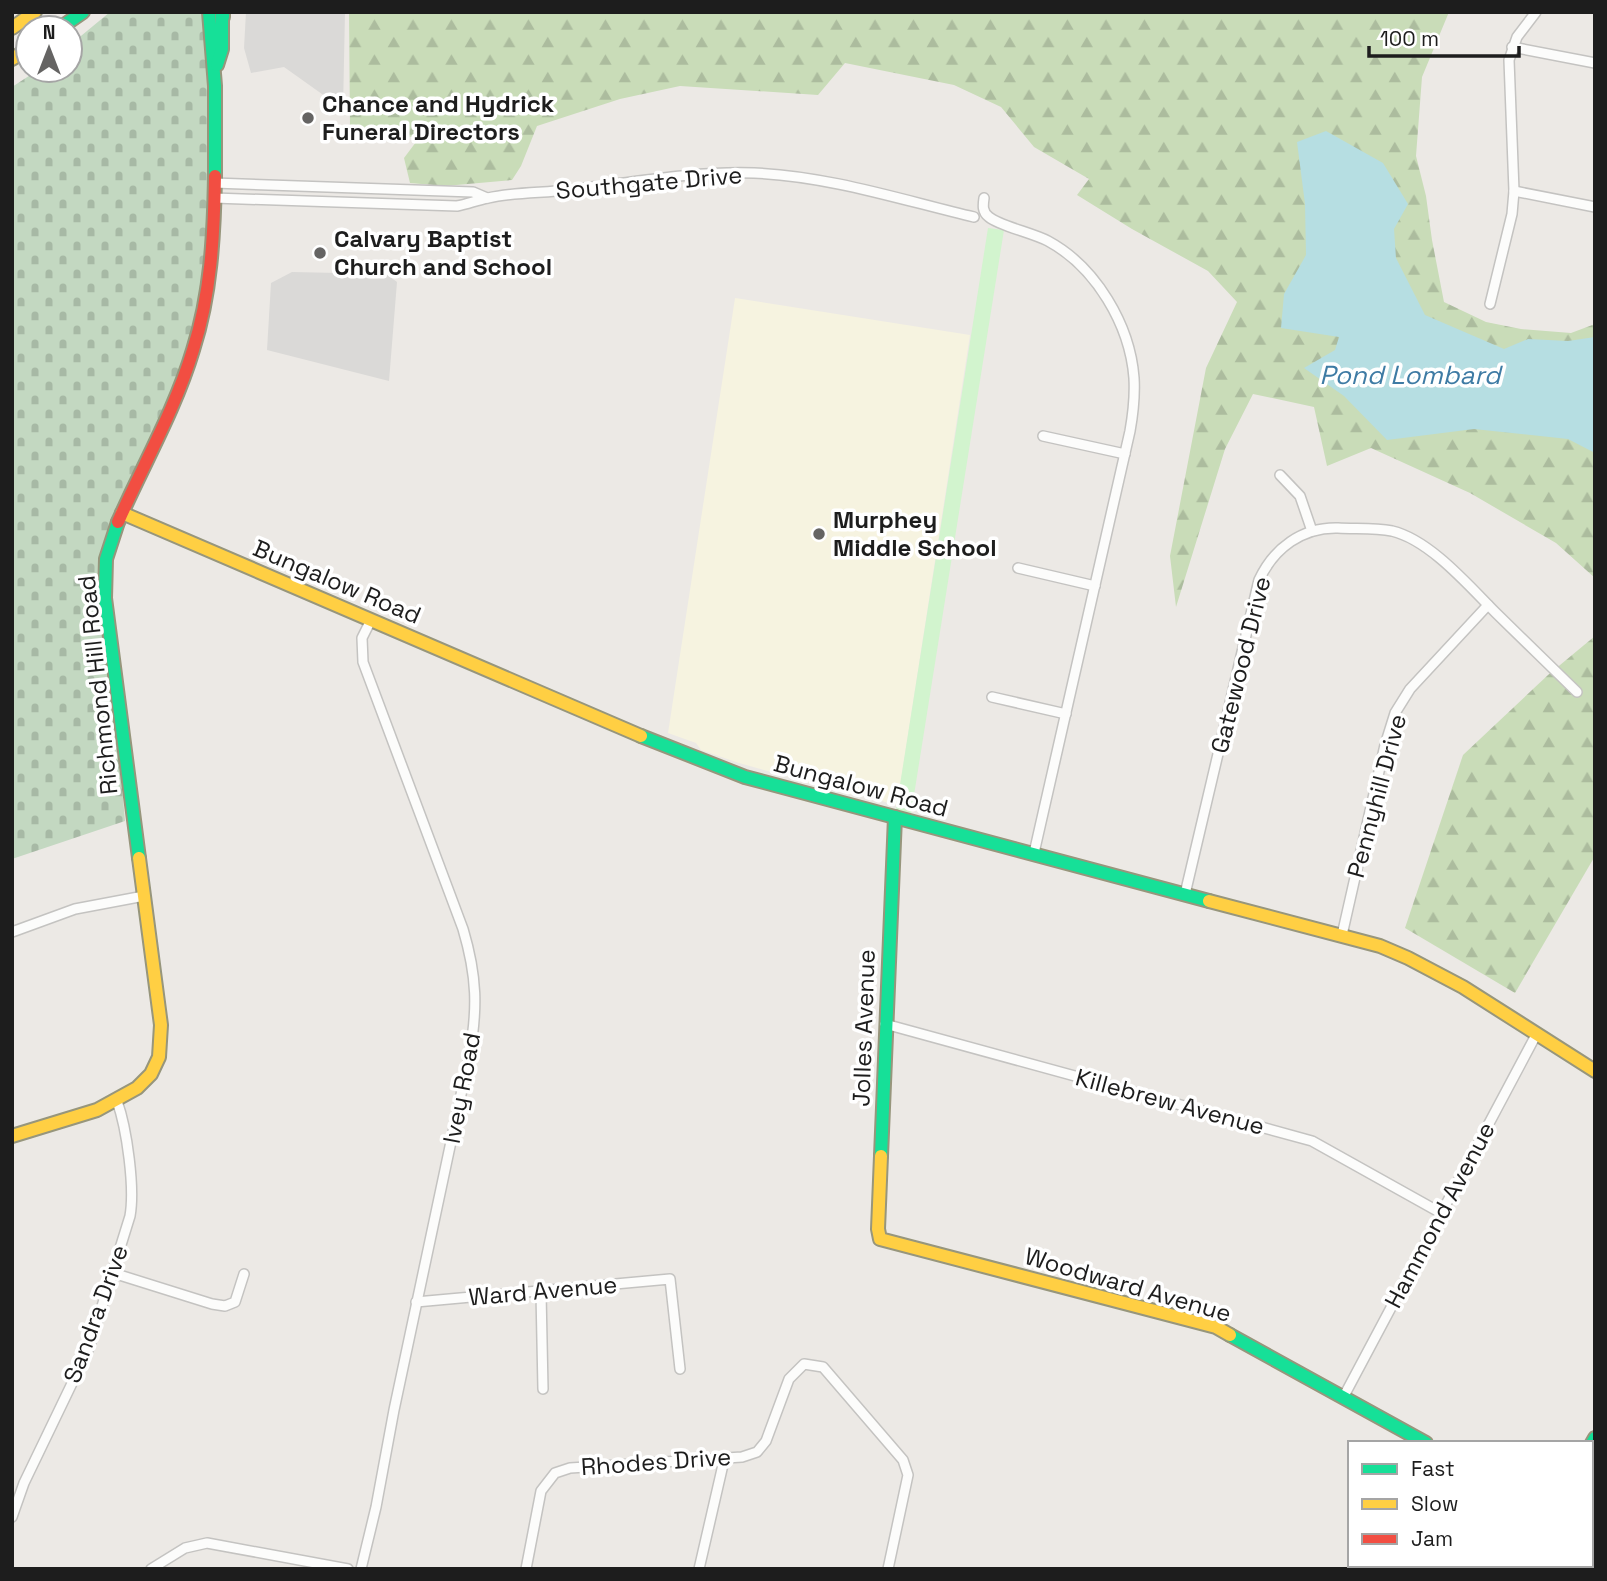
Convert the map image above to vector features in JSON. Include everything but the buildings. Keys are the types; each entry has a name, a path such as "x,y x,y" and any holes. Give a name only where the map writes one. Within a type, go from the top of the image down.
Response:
{"main road":[{"path":"12,28 36,12"},
{"name":"Richmond Hill Road","path":"12,1136 117,1101 149,1079 159,1057 160,1014 105,598 106,559 122,513 179,388 200,328 211,263 214,198 216,69 209,12"},
{"name":"Richmond Hill Road","path":"216,69 222,49 222,14"},
{"name":"Bungalow Road","path":"122,513 690,757 744,777 1380,946 1444,975 1595,1071"},
{"name":"Jolles Avenue","path":"880,1239 878,1228 885,1024 895,817"},
{"name":"Woodward Avenue","path":"880,1239 1216,1327 1423,1441"}],"street":[{"path":"1490,304 1514,191 1509,60 1517,37 1536,12"},
{"path":"1512,47 1595,63"},
{"name":"Southgate Drive","path":"214,198 457,206 486,198 696,175 756,173 838,184 974,217"},
{"name":"Southgate Drive","path":"214,183 474,192 486,198"},
{"path":"1514,191 1595,207"},
{"path":"984,198 983,208 990,218 1052,243 1085,271 1111,306 1126,343 1134,377 1133,411 1125,454 1034,853"},
{"path":"1043,436 1125,454"},
{"path":"1280,475 1300,496 1312,531"},
{"name":"Gatewood Drive","path":"1185,894 1259,580 1272,557 1290,542 1312,531 1326,528 1374,530 1402,535 1425,548 1577,692"},
{"path":"1018,568 1095,586"},
{"name":"Pennyhill Drive","path":"1342,935 1385,745 1395,713 1419,679 1488,605"},
{"name":"Ivey Road","path":"360,1569 376,1507 476,1017 476,990 463,929 363,662 361,645 371,620"},
{"path":"992,697 1066,713"},
{"path":"12,932 75,909 144,896"},
{"name":"Killebrew Avenue","path":"885,1024 1312,1141 1441,1213"},
{"name":"Hammond Avenue","path":"1344,1396 1536,1035"},
{"name":"Sandra Drive","path":"12,1517 19,1495 89,1348 132,1204 131,1181 117,1101"},
{"path":"113,1273 225,1306 235,1302 244,1274"},
{"name":"Ward Avenue","path":"416,1302 541,1293 670,1279 680,1369"},
{"path":"541,1293 543,1389"},
{"name":"Rhodes Drive","path":"526,1569 541,1491 555,1473 570,1468 742,1457 757,1452 766,1441 789,1379 804,1364 823,1367 903,1460 908,1475 888,1569"},
{"path":"699,1569 725,1456"},
{"path":"151,1569 185,1548 207,1543 348,1569"}],"shaded area":[{"path":"246,12 345,12 343,109 284,67 251,73 244,48"},
{"path":"292,272 386,274 397,282 389,381 267,350 271,283"},
{"name":"Murphey Middle School","path":"735,298 970,335 897,806 739,763 701,750 696,743 668,733"}],"green space":[{"path":"110,12 209,12 213,229 192,353 108,548 108,626 125,821 12,859 12,87 17,84 84,84 84,33"},
{"path":"349,12 1449,12 1422,77 1416,156 1426,196 1444,302 1486,322 1521,329 1571,333 1595,324 1595,578 1556,543 1470,493 1371,448 1327,466 1314,407 1253,394 1225,449 1176,607 1170,556 1206,368 1237,302 1208,271 1077,195 1089,179 1034,147 1001,107 954,85 845,63 818,95 680,86 620,99 537,126 521,166 512,180 445,186 410,183 404,158 419,138 350,128"},
{"path":"988,228 1004,230 911,814 896,810"},
{"path":"1595,636 1595,856 1515,993 1405,928 1463,755 1548,675"}],"water":[{"name":"Pond Lombard","path":"1326,131 1383,163 1408,204 1394,229 1396,258 1425,315 1504,349 1528,339 1568,341 1595,337 1595,453 1568,439 1474,429 1387,440 1344,396 1304,368 1335,350 1339,337 1281,328 1284,294 1306,255 1305,204 1297,142"}],"traffic: fast":[{"path":"209,12 215,86 215,176"},
{"path":"217,65 222,49 222,12"},
{"path":"223,12 223,17"},
{"path":"118,522 106,559 105,598 139,858"},
{"path":"641,736 745,777 1209,901"},
{"path":"881,1156 895,817"},
{"path":"1230,1335 1422,1441"},
{"path":"1593,1442 1595,1438"}],"traffic: slow":[{"path":"12,28 35,12"},
{"path":"122,513 641,736"},
{"path":"12,1136 97,1110 137,1088 151,1074 159,1057 161,1025 139,858"},
{"path":"1209,901 1380,946 1408,958 1463,987 1595,1071"},
{"path":"881,1156 878,1229 880,1239 1216,1327 1230,1335"}],"traffic: jam":[{"path":"118,522 177,394 199,329 210,264 215,176"}],"place":[{"name":"Chance and Hydrick Funeral Directors","path":"308,118"},
{"name":"Calvary Baptist Church and School","path":"320,253"},
{"name":"Murphey Middle School","path":"819,534"}]}
